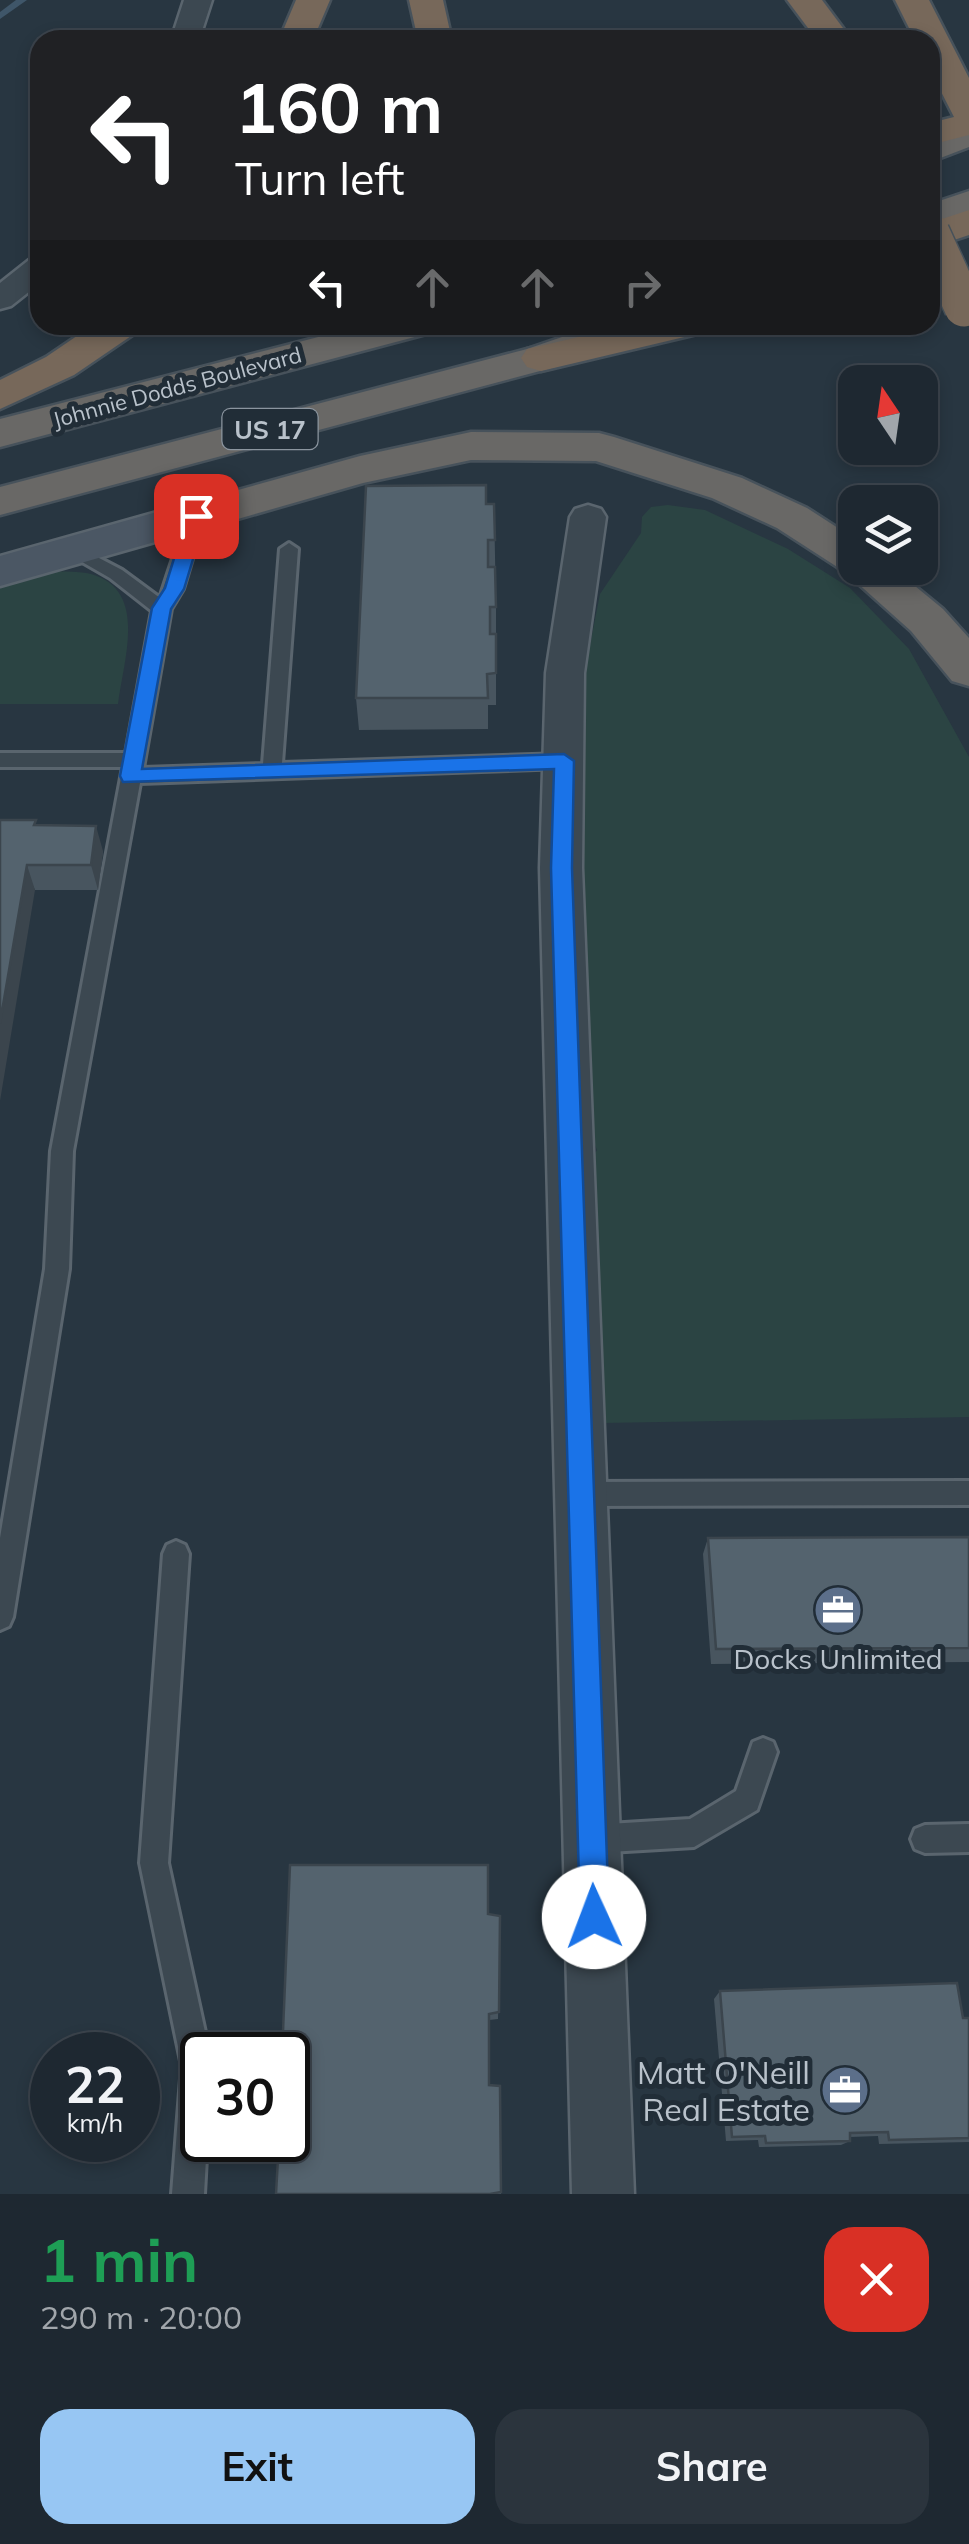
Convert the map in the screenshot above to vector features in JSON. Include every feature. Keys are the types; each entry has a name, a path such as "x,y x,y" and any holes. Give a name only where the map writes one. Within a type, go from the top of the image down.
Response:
{"highway":[{"path":"300,30 313,0"},
{"path":"426,0 434,30"},
{"path":"804,0 826,30"},
{"path":"825,0 838,30"},
{"path":"940,55 969,113"},
{"path":"940,131 969,124"},
{"path":"940,146 969,133"},
{"path":"940,214 969,202"},
{"path":"940,231 969,221"},
{"path":"940,257 966,313"},
{"path":"0,396 60,366 105,335"},
{"name":"Johnnie Dodds Boulevard","path":"0,433 374,335"},
{"name":"US 17","path":"0,501 541,358 607,335"},
{"path":"541,358 640,335"},
{"path":"196,516 360,470 472,446 599,447 726,488 792,518 838,549"},
{"path":"886,585 928,620 969,669"}],"main road":[{"path":"0,571 196,516"}],"street":[{"path":"189,30 198,0"},
{"path":"0,299 30,276"},
{"path":"588,516 565,673 561,868 603,2194"}],"lane":[{"path":"0,1617 58,1269 62,1152 162,608 174,589 196,516"},
{"path":"272,770 290,549"},
{"path":"72,551 116,574 162,608"},
{"path":"0,760 132,768 272,770 564,761"},
{"path":"581,1494 969,1493"},
{"path":"176,1554 154,1863 197,2066 188,2194"},
{"path":"592,1839 694,1833 746,1800 762,1752"},
{"path":"925,1839 969,1838"}],"green space":[{"path":"651,507 705,510 788,549 838,580 838,585 850,588 909,649 969,757 969,1417 602,1423 591,1160 597,1150 590,1133 579,760 587,660 600,594 641,533 642,517"},
{"path":"52,571 91,574 109,582 120,595 128,629 118,704 0,704 0,586"}],"building":[{"path":"486,485 486,504 494,504 495,540 488,540 488,567 495,567 496,607 490,607 490,634 496,634 496,673 487,674 488,698 356,698 366,486"},
{"path":"0,820 96,826 91,865 27,865 0,1023"},
{"name":"Docks Unlimited","path":"969,1537 969,1648 716,1649 708,1538"},
{"path":"290,1865 488,1865 488,1914 500,1916 499,2012 489,2014 489,2085 500,2086 501,2192 276,2194 278,2162 310,2162 310,2032 283,2032"},
{"name":"Matt O'Neill Real Estate","path":"957,1983 963,2018 969,2018 969,2138 889,2140 888,2132 850,2133 850,2141 766,2143 765,2136 732,2137 720,1991"}],"waterway":[{"path":"0,16 22,0"}],"place":[{"name":"Docks Unlimited","path":"838,1610"},
{"name":"Matt O'Neill Real Estate","path":"845,2090"}],"route":[{"path":"196,516 174,589 162,608 130,776 564,761 561,868 594,1917"}]}
